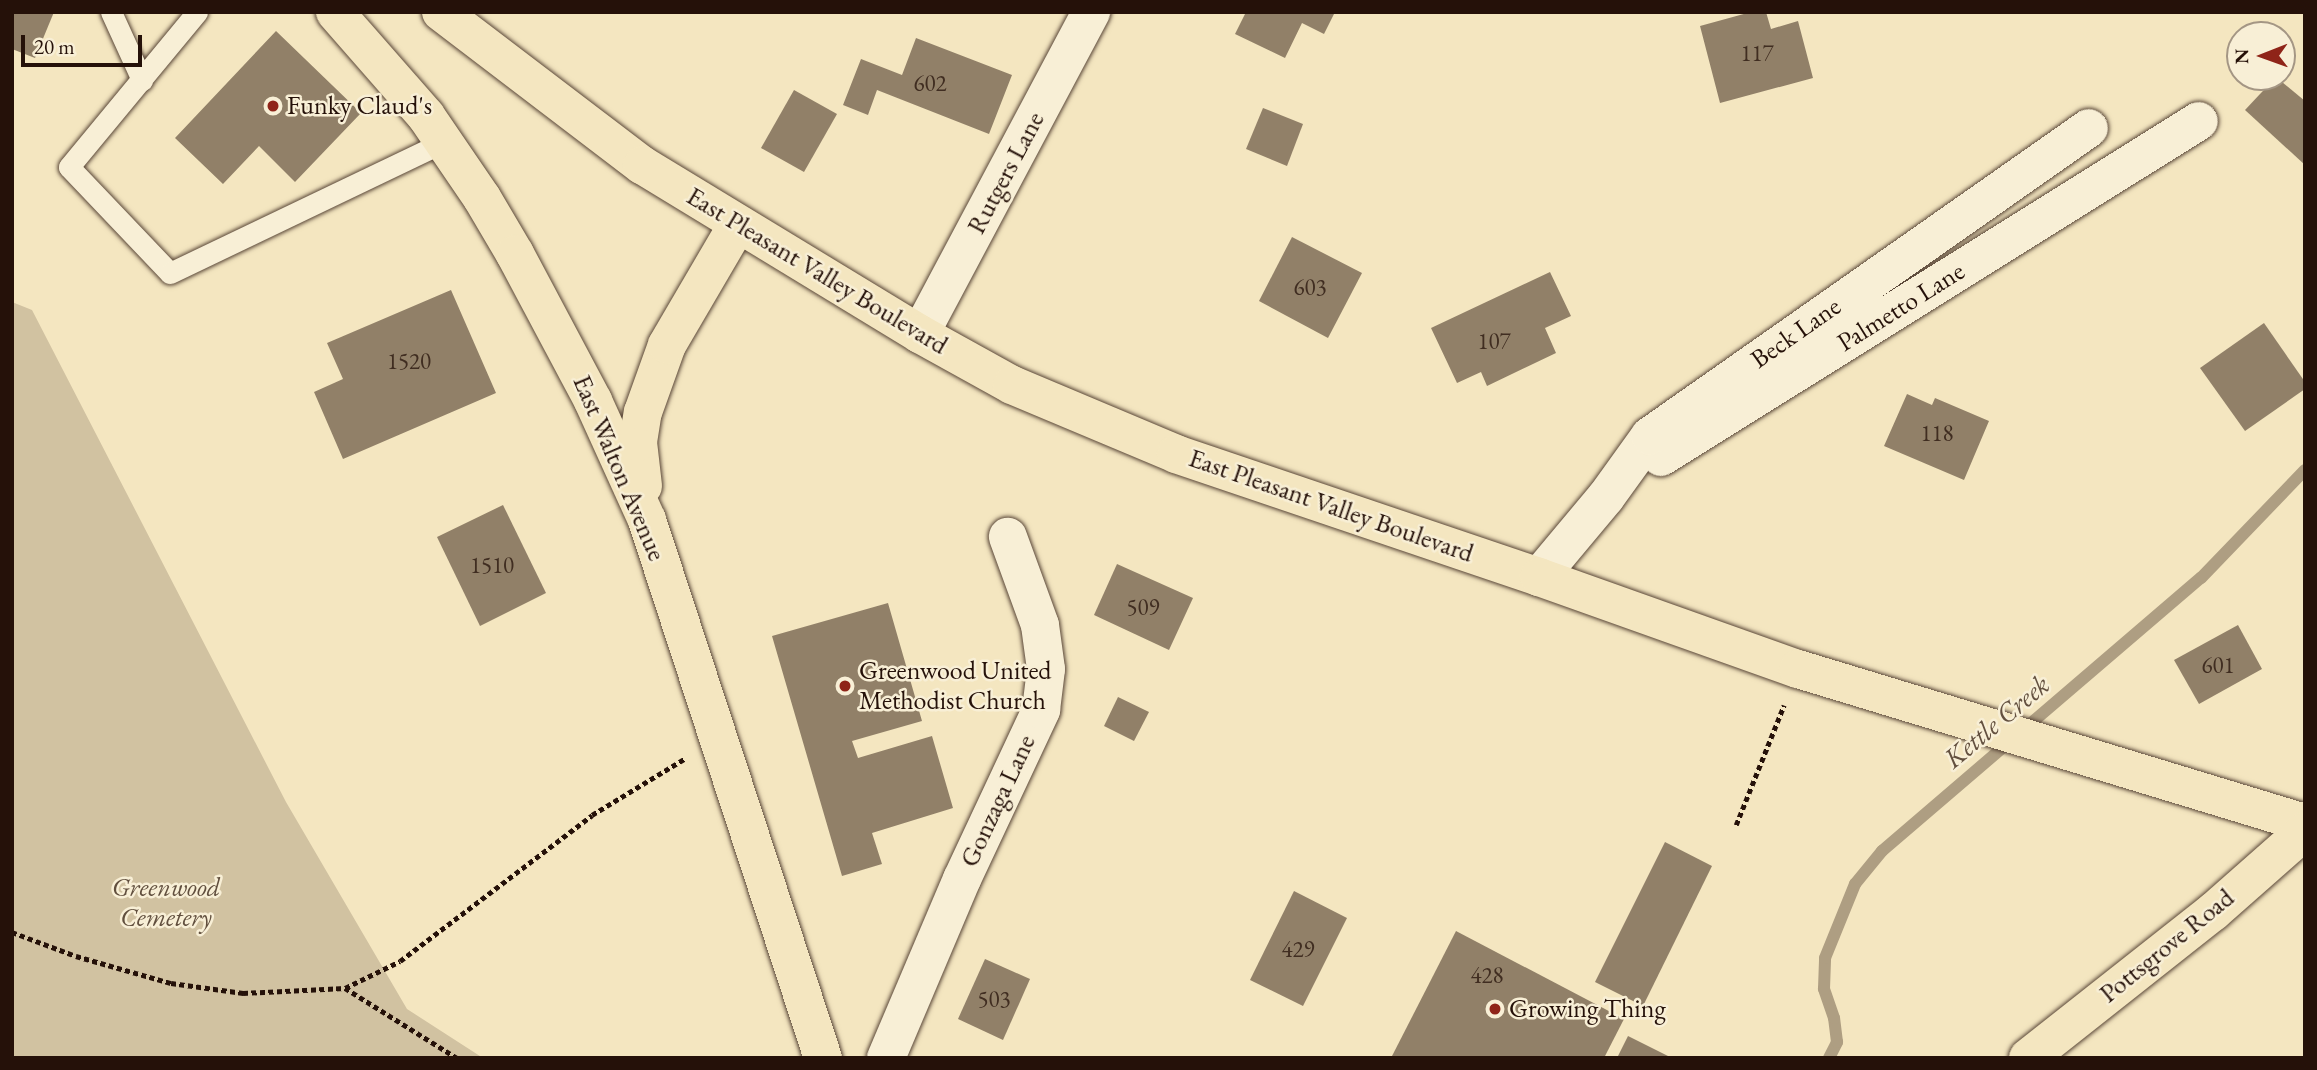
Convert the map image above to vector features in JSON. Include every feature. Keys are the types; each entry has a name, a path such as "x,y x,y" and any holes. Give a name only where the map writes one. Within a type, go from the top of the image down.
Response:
{"main road":[{"name":"East Walton Avenue","path":"335,12 385,65 444,142 515,254 593,401 647,520 823,1058"},
{"name":"East Pleasant Valley Boulevard","path":"441,12 622,150 737,225 920,334 1012,385 1176,454 1539,577 1798,669 2305,823"},
{"path":"647,520 638,442 643,412 667,345 737,225"},
{"name":"Pottsgrove Road","path":"2028,1058 2213,912 2305,831"}],"street":[{"name":"Rutgers Lane","path":"920,334 1091,12"},
{"name":"Palmetto Lane","path":"1605,497 1654,461 2199,121"},
{"name":"Beck Lane","path":"1539,577 1605,497 1650,436 2089,128"},
{"name":"Gonzaga Lane","path":"886,1058 962,879 1041,710 1046,669 1040,625 1008,537"}],"lane":[{"path":"111,12 142,80"},
{"path":"197,12 69,167 170,273 444,142"}],"path":[{"path":"1736,825 1798,669"},
{"path":"12,932 76,956 171,982 243,993 345,988 400,961 593,815 662,770 720,743"},
{"path":"345,988 457,1058"}],"green space":[{"name":"Greenwood Cemetery","path":"12,302 32,310 286,802 407,1009 483,1058 12,1058"}],"building":[{"path":"12,12 54,12 35,58 12,49"},
{"path":"1246,12 1335,12 1324,34 1302,23 1285,58 1235,34"},
{"path":"1751,12 1766,12 1771,29 1798,21 1813,78 1720,103 1700,26"},
{"path":"276,31 361,113 295,182 259,146 223,184 175,138"},
{"path":"916,38 1012,75 989,134 877,90 868,115 843,105 861,59 902,75"},
{"path":"794,90 837,114 804,172 761,148"},
{"path":"2263,91 2293,91 2305,101 2305,165 2245,110"},
{"path":"1263,108 1303,124 1287,166 1246,149"},
{"path":"1292,237 1362,273 1328,338 1259,301"},
{"path":"1550,272 1571,316 1545,328 1556,353 1487,386 1481,372 1457,383 1431,328"},
{"path":"451,290 496,393 343,459 314,392 343,379 327,343"},
{"path":"2264,323 2305,382 2305,389 2245,431 2200,368"},
{"path":"1907,394 1932,405 1935,398 1989,421 1964,480 1884,446"},
{"path":"503,505 546,593 480,626 437,537"},
{"path":"1117,564 1193,598 1169,650 1094,615"},
{"path":"888,603 922,721 852,741 858,758 932,736 953,808 872,833 882,864 842,876 772,636"},
{"path":"2238,625 2262,669 2199,704 2174,660"},
{"path":"1118,697 1149,712 1134,741 1104,726"},
{"path":"1665,842 1712,866 1643,1006 1595,982"},
{"path":"1294,891 1347,918 1303,1006 1250,980"},
{"path":"1456,931 1624,1019 1604,1058 1391,1058"},
{"path":"985,959 1030,979 1003,1040 958,1019"},
{"path":"1628,1036 1672,1058 1617,1058"}],"waterway":[{"name":"Kettle Creek","path":"1829,1058 1837,1042 1834,1018 1824,989 1825,958 1855,884 1882,851 2201,578 2305,470"}],"place":[{"name":"Funky Claud's","path":"273,106"},
{"name":"Greenwood United Methodist Church","path":"845,686"},
{"name":"Growing Thing","path":"1495,1009"}]}
